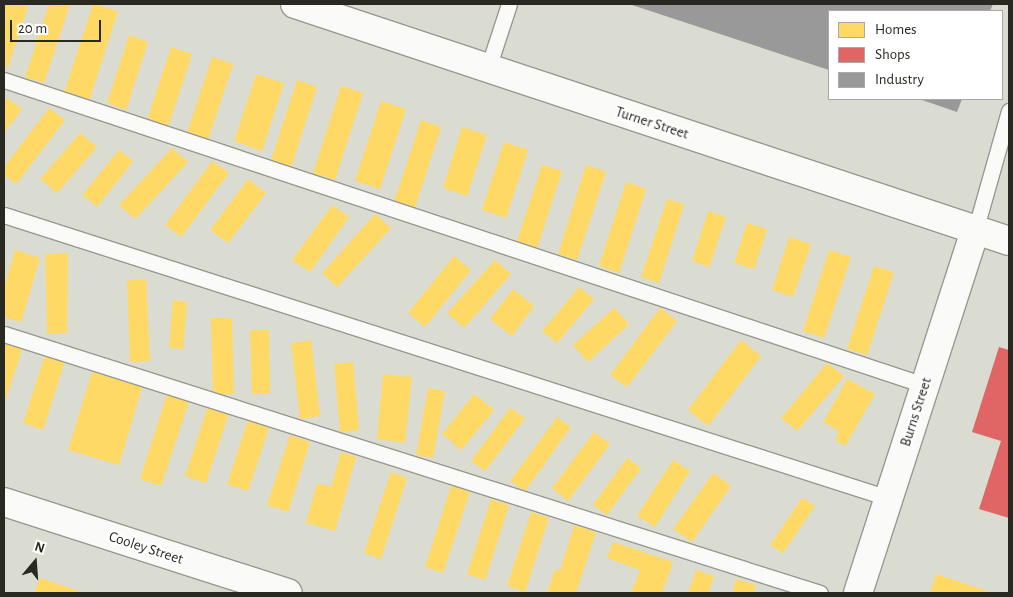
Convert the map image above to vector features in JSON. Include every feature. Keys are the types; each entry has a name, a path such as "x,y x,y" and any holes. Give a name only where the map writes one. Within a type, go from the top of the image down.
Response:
{"street":[{"name":"Turner Street","path":"295,4 1009,241"},
{"name":"Burns Street","path":"858,593 975,231"},
{"name":"Cooley Street","path":"4,502 288,593"}],"lane":[{"path":"488,68 509,4"},
{"path":"4,80 924,385"},
{"path":"975,231 1009,111"},
{"path":"4,215 888,498"},
{"path":"4,334 820,593"}],"building: Homes":[{"path":"5,4 29,4 8,67 4,65"},
{"path":"49,4 70,4 44,83 25,77"},
{"path":"93,4 118,11 89,101 64,93"},
{"path":"129,35 148,42 126,110 107,103"},
{"path":"171,47 192,54 168,127 147,120"},
{"path":"212,57 233,64 208,140 187,133"},
{"path":"256,74 284,83 262,151 234,141"},
{"path":"297,80 317,87 291,167 271,160"},
{"path":"341,86 363,93 335,180 313,173"},
{"path":"7,98 22,109 4,133 4,102"},
{"path":"381,101 406,109 380,189 355,181"},
{"path":"49,108 65,120 16,184 4,175 4,167"},
{"path":"421,120 441,127 415,208 394,202"},
{"path":"462,127 487,135 467,196 443,188"},
{"path":"80,133 97,147 57,193 40,179"},
{"path":"504,142 528,150 506,218 482,210"},
{"path":"172,148 188,162 135,219 119,205"},
{"path":"119,150 133,161 97,207 82,195"},
{"path":"212,161 229,173 181,237 165,225"},
{"path":"542,165 562,171 537,248 517,241"},
{"path":"586,165 606,172 577,260 558,254"},
{"path":"248,179 266,193 228,243 210,230"},
{"path":"626,182 646,189 619,273 599,266"},
{"path":"667,199 684,204 659,283 641,277"},
{"path":"332,205 349,217 310,272 292,260"},
{"path":"708,211 726,217 709,267 692,261"},
{"path":"375,214 391,228 337,287 322,273"},
{"path":"747,223 767,229 754,269 734,263"},
{"path":"789,237 811,244 793,297 772,290"},
{"path":"15,250 40,258 21,322 4,317 4,288"},
{"path":"829,250 851,257 824,338 803,331"},
{"path":"68,253 67,333 47,334 45,254"},
{"path":"454,256 471,270 425,327 408,313"},
{"path":"495,260 511,274 464,328 447,313"},
{"path":"874,266 894,272 867,355 847,349"},
{"path":"146,279 150,361 130,362 127,280"},
{"path":"579,287 594,299 557,343 542,331"},
{"path":"513,289 534,306 512,336 490,319"},
{"path":"173,300 187,302 183,349 169,348"},
{"path":"614,308 629,324 588,362 573,345"},
{"path":"660,308 677,321 627,387 610,375"},
{"path":"211,318 232,318 234,394 213,395"},
{"path":"250,330 269,330 270,394 252,394"},
{"path":"4,337 24,343 4,405"},
{"path":"311,340 320,416 300,419 291,343"},
{"path":"741,340 761,356 708,426 688,410"},
{"path":"45,355 65,361 43,430 23,423"},
{"path":"353,362 359,430 340,432 334,364"},
{"path":"827,363 844,376 797,431 781,418"},
{"path":"92,372 142,387 119,465 68,450"},
{"path":"383,374 412,377 405,443 377,439"},
{"path":"847,379 875,394 845,446 835,440 839,431 823,422"},
{"path":"428,388 445,391 433,458 416,455"},
{"path":"167,394 189,401 161,486 140,479"},
{"path":"474,394 494,410 461,450 442,434"},
{"path":"208,406 229,413 206,483 185,476"},
{"path":"510,408 525,418 485,471 471,461"},
{"path":"557,417 571,427 525,491 510,481"},
{"path":"248,420 269,427 248,491 227,484"},
{"path":"594,432 610,444 568,501 552,488"},
{"path":"290,435 310,442 288,512 267,505"},
{"path":"341,452 356,457 335,531 306,523 317,483 331,487"},
{"path":"627,458 641,468 607,515 593,505"},
{"path":"673,460 690,471 655,527 637,516"},
{"path":"391,472 407,478 381,559 364,553"},
{"path":"713,473 731,486 692,542 673,529"},
{"path":"451,486 470,492 443,573 425,567"},
{"path":"802,498 815,506 783,553 770,545"},
{"path":"491,499 509,505 485,580 467,574"},
{"path":"531,512 549,518 525,592 507,586"},
{"path":"574,525 596,532 576,593 547,593 555,569 560,571"},
{"path":"613,542 673,562 662,593 631,593 640,570 607,558"},
{"path":"696,570 714,576 708,593 688,593"},
{"path":"936,574 993,593 930,593"},
{"path":"40,578 85,593 34,593"},
{"path":"736,579 756,585 753,593 732,593"}],"building: Shops":[{"path":"999,347 1009,350 1009,518 979,509 1001,441 972,432"}],"building: Industry":[{"path":"629,4 993,4 990,10 828,10 828,70"},
{"path":"922,100 962,100 957,112"}]}
